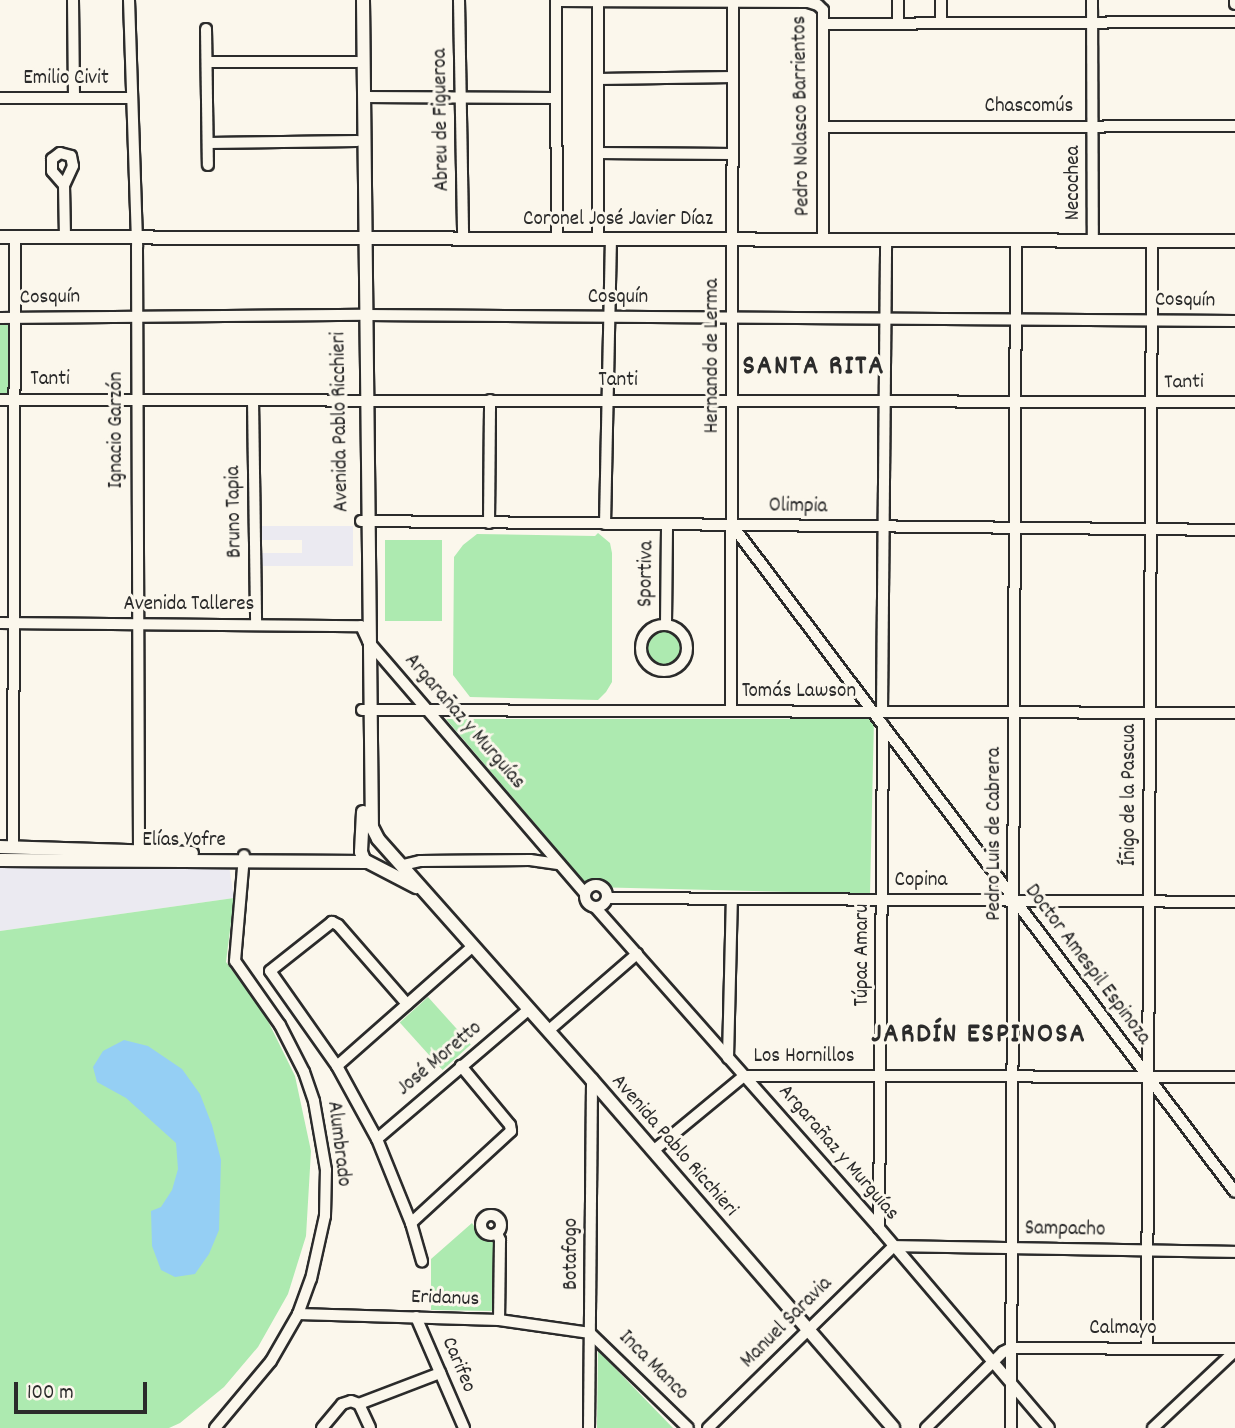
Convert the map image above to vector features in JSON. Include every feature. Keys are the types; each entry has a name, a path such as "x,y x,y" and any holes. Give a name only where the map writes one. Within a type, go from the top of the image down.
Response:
{"main road":[{"name":"Avenida Pablo Ricchieri","path":"356,0 368,641 362,846"},
{"name":"Avenida Pablo Ricchieri","path":"361,238 363,0"},
{"name":"Coronel José Javier Díaz","path":"0,237 1235,241"},
{"name":"Avenida Pablo Ricchieri","path":"364,521 361,626 370,822 382,844 592,1080 893,1428"},
{"path":"370,839 382,844 385,857 372,863 362,856 362,846 370,839"},
{"name":"Elías Yofre","path":"243,858 349,855 362,846"},
{"name":"Elías Yofre","path":"7,848 372,863"},
{"name":"Elías Yofre","path":"0,860 139,855"},
{"name":"Avenida Pablo Ricchieri","path":"372,863 424,891"}],"street":[{"path":"73,0 74,98"},
{"name":"Ignacio Garzón","path":"129,0 137,317 136,624 139,855"},
{"name":"Abreu de Figueroa","path":"459,0 463,239"},
{"path":"556,239 556,0 808,1"},
{"path":"898,0 898,23"},
{"path":"941,0 941,23"},
{"name":"Necochea","path":"1092,0 1093,241"},
{"path":"598,1 598,153 608,317 605,524"},
{"name":"Hernando de Lerma","path":"732,711 733,1"},
{"name":"Pedro Nolasco Barrientos","path":"808,1 822,10 823,24 823,240"},
{"path":"823,24 1235,22"},
{"path":"206,29 208,165"},
{"path":"207,62 357,62"},
{"path":"598,79 733,77"},
{"path":"364,97 556,99"},
{"name":"Emilio Civit","path":"0,98 132,98"},
{"name":"Chascomús","path":"823,127 1235,126"},
{"path":"208,143 357,141"},
{"path":"598,153 733,154"},
{"path":"64,185 65,237"},
{"path":"7,848 14,623 15,237"},
{"path":"877,711 884,527 886,240"},
{"name":"Pedro Luis de Cabrera","path":"1011,1428 1016,240"},
{"name":"Íñigo de la Pascua","path":"1147,1348 1149,403 1152,241"},
{"name":"Cosquín","path":"0,318 362,315 1235,321"},
{"name":"Tanti","path":"0,400 1235,402"},
{"name":"Bruno Tapia","path":"253,400 256,625"},
{"path":"489,523 490,400"},
{"name":"Olimpia","path":"364,521 1235,530"},
{"name":"Sportiva","path":"666,624 667,524"},
{"name":"Doctor Amespil Espinoza","path":"732,525 877,711 883,725 1235,1192"},
{"name":"Avenida Talleres","path":"0,623 361,626"},
{"path":"666,624 680,630 688,649 677,667 663,671 648,664 641,650 645,634 666,624"},
{"path":"361,626 368,641"},
{"name":"Argarañaz y Murguías","path":"368,641 585,893"},
{"name":"Tomás Lawson","path":"366,710 1235,713"},
{"name":"Túpac Amaru","path":"879,1228 883,725"},
{"path":"530,860 547,848"},
{"name":"Alumbrado","path":"215,1428 271,1361 298,1314 314,1269 325,1216 326,1170 321,1135 304,1072 280,1025 235,961 243,858"},
{"path":"403,865 419,861 530,860 560,864"},
{"path":"599,885 605,888 607,898 596,907 587,902 585,893 589,887 599,885"},
{"name":"Copina","path":"607,898 1235,902"},
{"path":"728,1058 732,899"},
{"name":"Argarañaz y Murguías","path":"596,907 879,1228 1049,1428"},
{"path":"407,1004 338,925 332,922 271,971 337,1066 377,1139 411,1223 422,1261"},
{"path":"337,1066 473,946"},
{"path":"548,1031 637,954"},
{"name":"José Moretto","path":"377,1139 529,1009"},
{"path":"411,1223 506,1138 510,1125 461,1066"},
{"name":"Los Hornillos","path":"653,1151 744,1076 1235,1077"},
{"name":"Botafogo","path":"589,1428 592,1080"},
{"path":"497,1233 500,1240 499,1320"},
{"name":"Sampacho","path":"894,1246 1235,1252"},
{"name":"Manuel Saravia","path":"708,1428 894,1246"},
{"name":"Eridanus","path":"298,1314 499,1320 590,1332"},
{"name":"Carifeo","path":"416,1317 464,1428"},
{"name":"Inca Manco","path":"590,1332 688,1428"},
{"path":"926,1428 993,1362 1012,1348"},
{"name":"Calmayo","path":"1012,1348 1235,1350"},
{"path":"1153,1428 1235,1350"},
{"path":"359,1405 440,1373"},
{"path":"322,1428 342,1404 351,1401 359,1405 370,1428"}],"shaded area":[{"path":"262,526 353,526 353,566 262,566 262,553 302,553 302,540 262,540"},
{"path":"229,866 234,898 0,931 0,868"}],"green space":[{"path":"0,318 15,318 15,400 0,400"},
{"path":"598,533 610,543 612,553 612,682 606,692 598,700 470,697 453,675 454,557 463,545 477,534 595,536"},
{"path":"385,540 442,540 442,621 385,621"},
{"path":"665,630 678,635 683,648 678,661 665,666 652,661 647,648 652,635"},
{"path":"446,719 874,719 870,894 589,887"},
{"path":"234,898 226,962 265,1015 295,1076 311,1151 306,1236 288,1294 258,1347 224,1387 180,1423 169,1428 0,1428 0,931"},
{"path":"428,997 471,1045 443,1070 400,1022"},
{"path":"472,1223 480,1235 496,1244 494,1311 431,1310 431,1259"},
{"path":"598,1351 607,1360 673,1428 597,1428"}],"water":[{"path":"124,1040 148,1046 182,1069 200,1094 212,1125 221,1160 219,1230 209,1254 195,1274 175,1277 161,1270 152,1246 151,1211 161,1207 172,1190 178,1169 176,1143 126,1098 97,1082 93,1067 103,1051"}],"district":[{"name":"SANTA RITA","path":"814,368"},
{"name":"JARDÍN ESPINOSA","path":"979,1036"}]}
